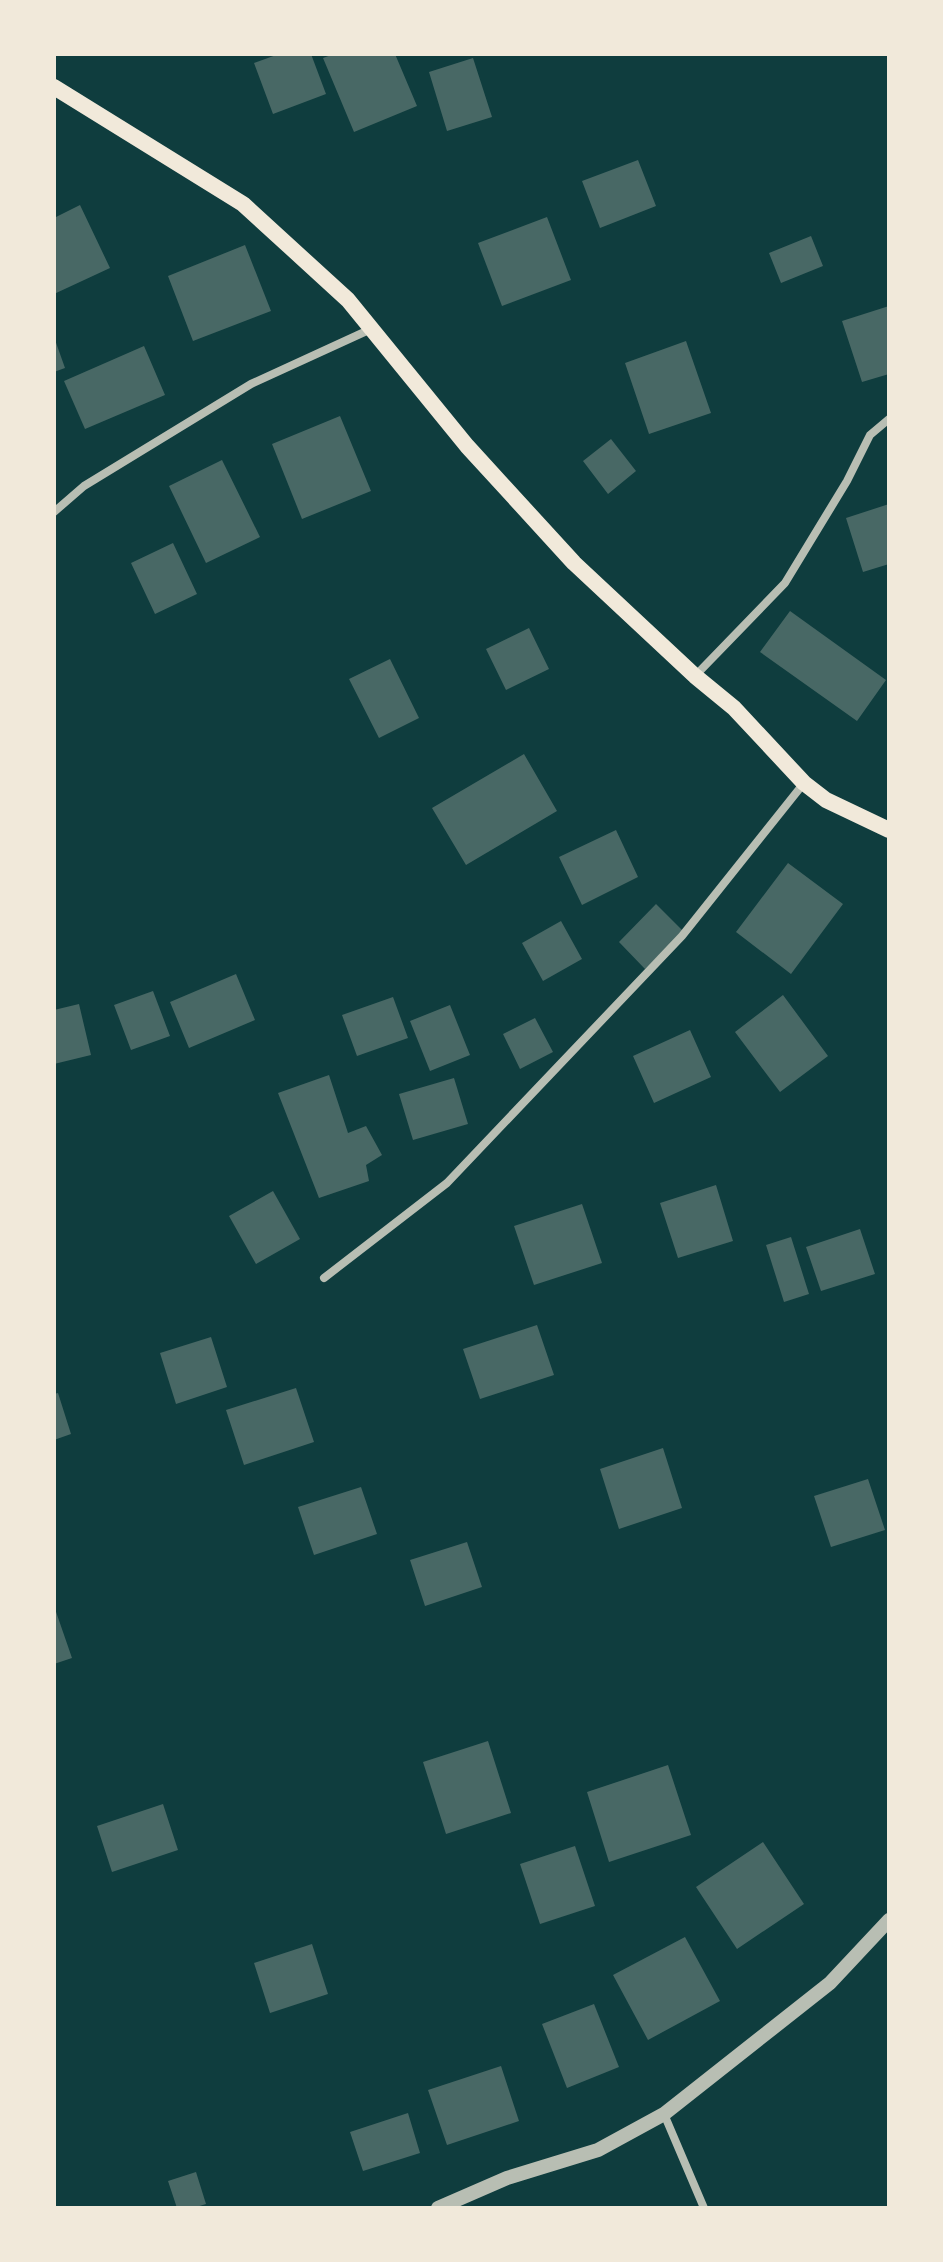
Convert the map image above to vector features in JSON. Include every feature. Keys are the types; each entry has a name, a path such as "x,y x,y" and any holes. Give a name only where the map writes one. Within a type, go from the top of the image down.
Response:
{"main road":[{"path":"54,87 243,204 348,300 467,446 574,563 695,676 734,708 804,783 826,800 889,830"}],"street":[{"path":"54,512 84,486 251,384 372,329"},
{"path":"695,676 785,583 847,481 870,435 889,419"},
{"path":"324,1278 447,1183 682,936 804,783"},
{"path":"438,2208 507,2178 598,2150 664,2114 830,1983 889,1920"},
{"path":"664,2114 704,2208"}],"building":[{"path":"279,54 311,54 326,94 273,114 254,63"},
{"path":"334,54 395,54 417,106 354,132 323,58"},
{"path":"473,58 492,117 447,131 429,72"},
{"path":"638,160 656,206 600,228 582,181"},
{"path":"80,205 110,268 54,294 54,218"},
{"path":"547,217 571,280 502,306 478,243"},
{"path":"811,236 823,266 781,283 769,253"},
{"path":"245,245 271,311 193,341 168,276"},
{"path":"889,306 889,374 862,382 842,321"},
{"path":"54,337 65,368 54,372"},
{"path":"686,341 711,413 649,434 625,363"},
{"path":"144,346 165,395 85,429 64,381"},
{"path":"340,416 371,491 302,519 272,444"},
{"path":"611,439 636,471 608,494 583,461"},
{"path":"222,460 260,537 206,563 169,486"},
{"path":"889,504 889,564 863,572 846,518"},
{"path":"173,543 197,594 155,614 131,563"},
{"path":"790,611 886,680 857,721 760,652"},
{"path":"529,628 549,669 506,690 486,649"},
{"path":"390,659 419,718 379,738 349,679"},
{"path":"524,754 557,811 466,865 432,808"},
{"path":"616,830 638,877 582,905 559,857"},
{"path":"788,863 843,904 791,974 736,932"},
{"path":"656,904 683,931 645,969 619,942"},
{"path":"561,921 582,959 543,981 522,943"},
{"path":"236,974 255,1020 189,1048 170,1002"},
{"path":"153,991 170,1036 131,1050 114,1005"},
{"path":"783,995 828,1056 780,1092 735,1032"},
{"path":"393,997 408,1038 357,1056 342,1015"},
{"path":"79,1004 91,1055 54,1064 54,1010"},
{"path":"450,1005 470,1055 430,1071 410,1021"},
{"path":"535,1018 553,1052 520,1069 503,1034"},
{"path":"690,1030 711,1077 654,1103 633,1056"},
{"path":"329,1075 348,1133 366,1126 382,1155 366,1165 369,1181 319,1198 278,1093"},
{"path":"454,1078 468,1124 413,1140 399,1094"},
{"path":"716,1185 733,1241 678,1258 660,1203"},
{"path":"273,1191 300,1239 256,1264 229,1216"},
{"path":"582,1204 602,1263 534,1285 514,1226"},
{"path":"860,1229 875,1274 821,1291 806,1247"},
{"path":"791,1237 809,1294 784,1302 766,1245"},
{"path":"537,1325 554,1375 480,1399 463,1349"},
{"path":"211,1337 227,1387 176,1404 160,1353"},
{"path":"296,1388 314,1442 244,1465 226,1410"},
{"path":"58,1393 71,1434 54,1440 54,1394"},
{"path":"663,1448 682,1508 619,1529 600,1469"},
{"path":"868,1479 885,1530 831,1547 814,1496"},
{"path":"361,1487 377,1534 314,1555 298,1507"},
{"path":"467,1542 482,1587 425,1606 410,1560"},
{"path":"54,1606 72,1658 54,1664"},
{"path":"488,1741 511,1813 446,1834 423,1762"},
{"path":"668,1765 691,1835 609,1862 587,1792"},
{"path":"163,1804 178,1850 112,1872 97,1826"},
{"path":"763,1842 804,1904 737,1949 696,1887"},
{"path":"575,1846 595,1906 540,1924 520,1864"},
{"path":"685,1937 720,2001 648,2040 613,1975"},
{"path":"312,1944 328,1994 270,2013 254,1963"},
{"path":"594,2004 619,2067 567,2088 542,2024"},
{"path":"501,2066 519,2121 447,2145 428,2090"},
{"path":"408,2113 420,2153 363,2171 350,2132"},
{"path":"196,2172 206,2204 177,2208 168,2181"}]}
